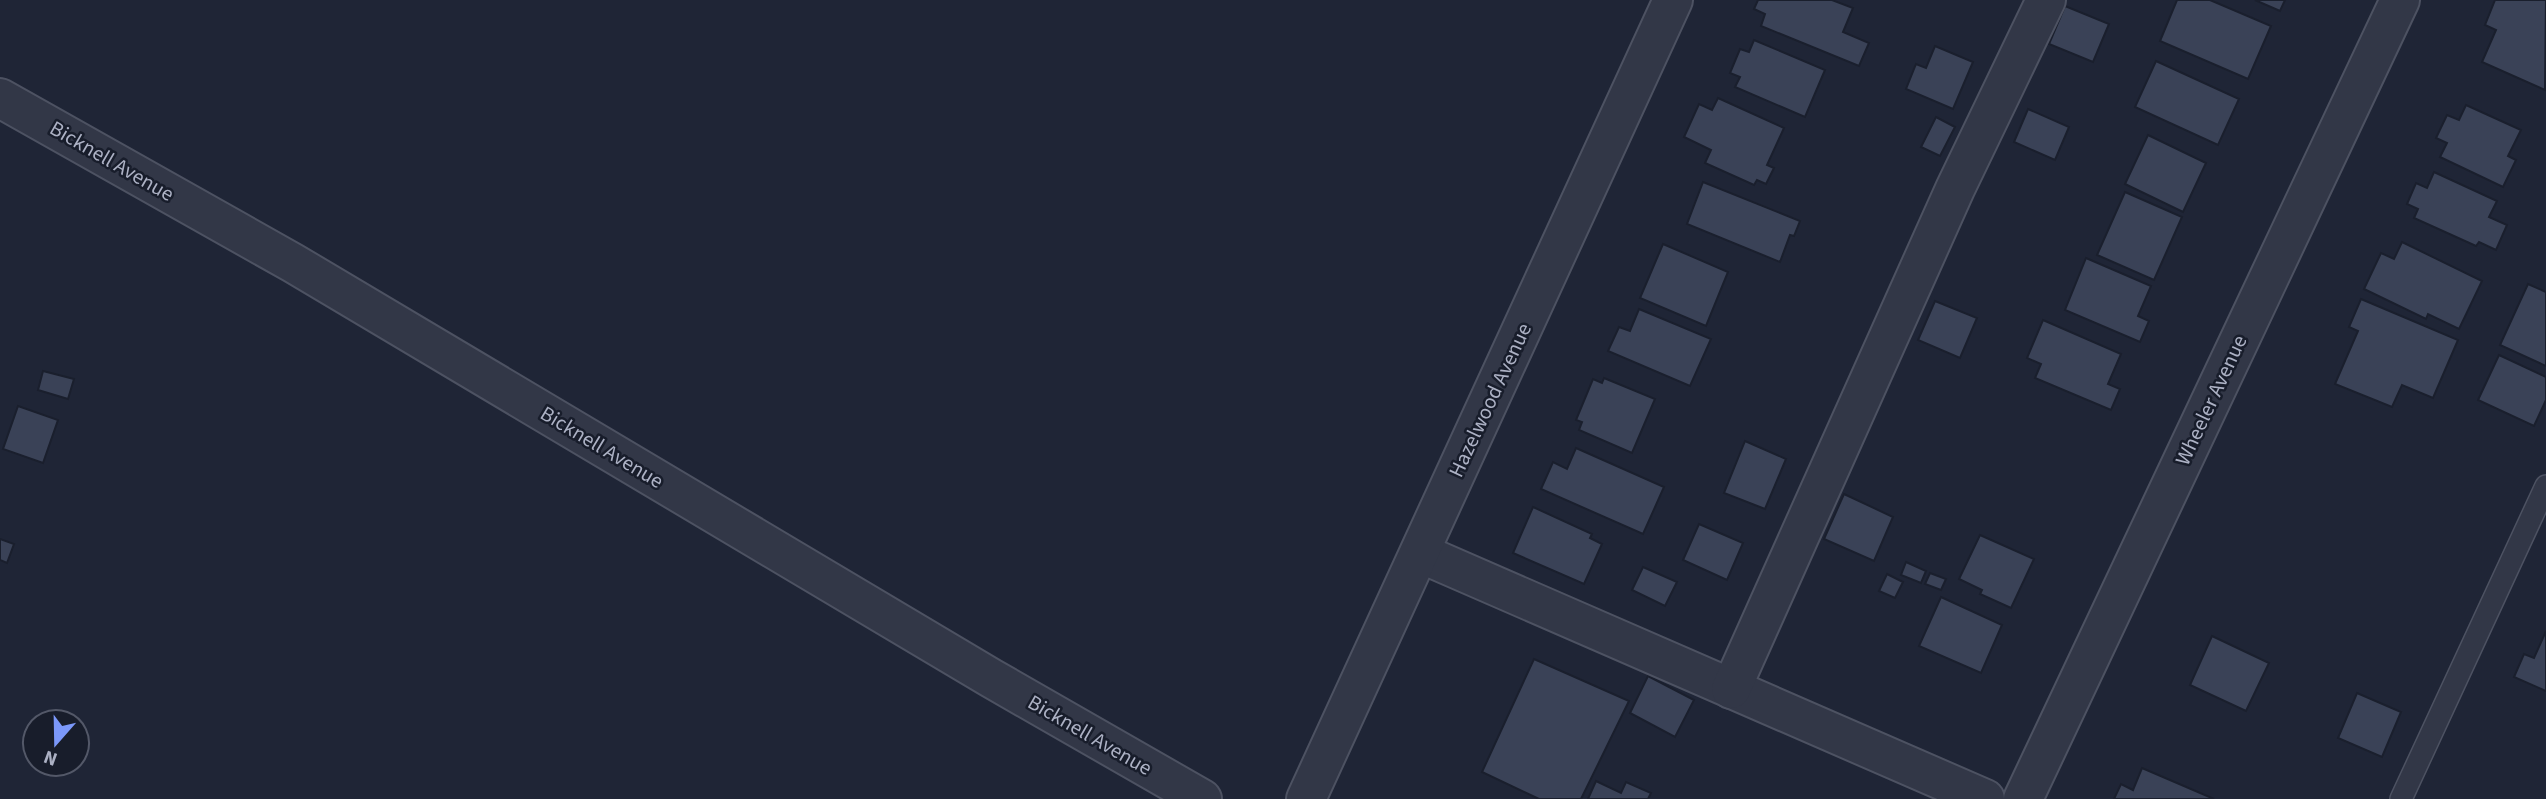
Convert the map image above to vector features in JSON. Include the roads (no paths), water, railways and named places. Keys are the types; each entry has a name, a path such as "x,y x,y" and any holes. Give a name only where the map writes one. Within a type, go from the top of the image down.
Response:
{"street":[{"name":"Hazelwood Avenue","path":"1306,799 1673,0"},
{"path":"1731,689 1955,189 2046,0"},
{"name":"Wheeler Avenue","path":"2023,799 2400,0"},
{"name":"Bicknell Avenue","path":"0,98 293,263 991,678 1202,799"},
{"path":"1420,553 1985,799"}],"lane":[{"path":"2401,799 2546,486"}]}
